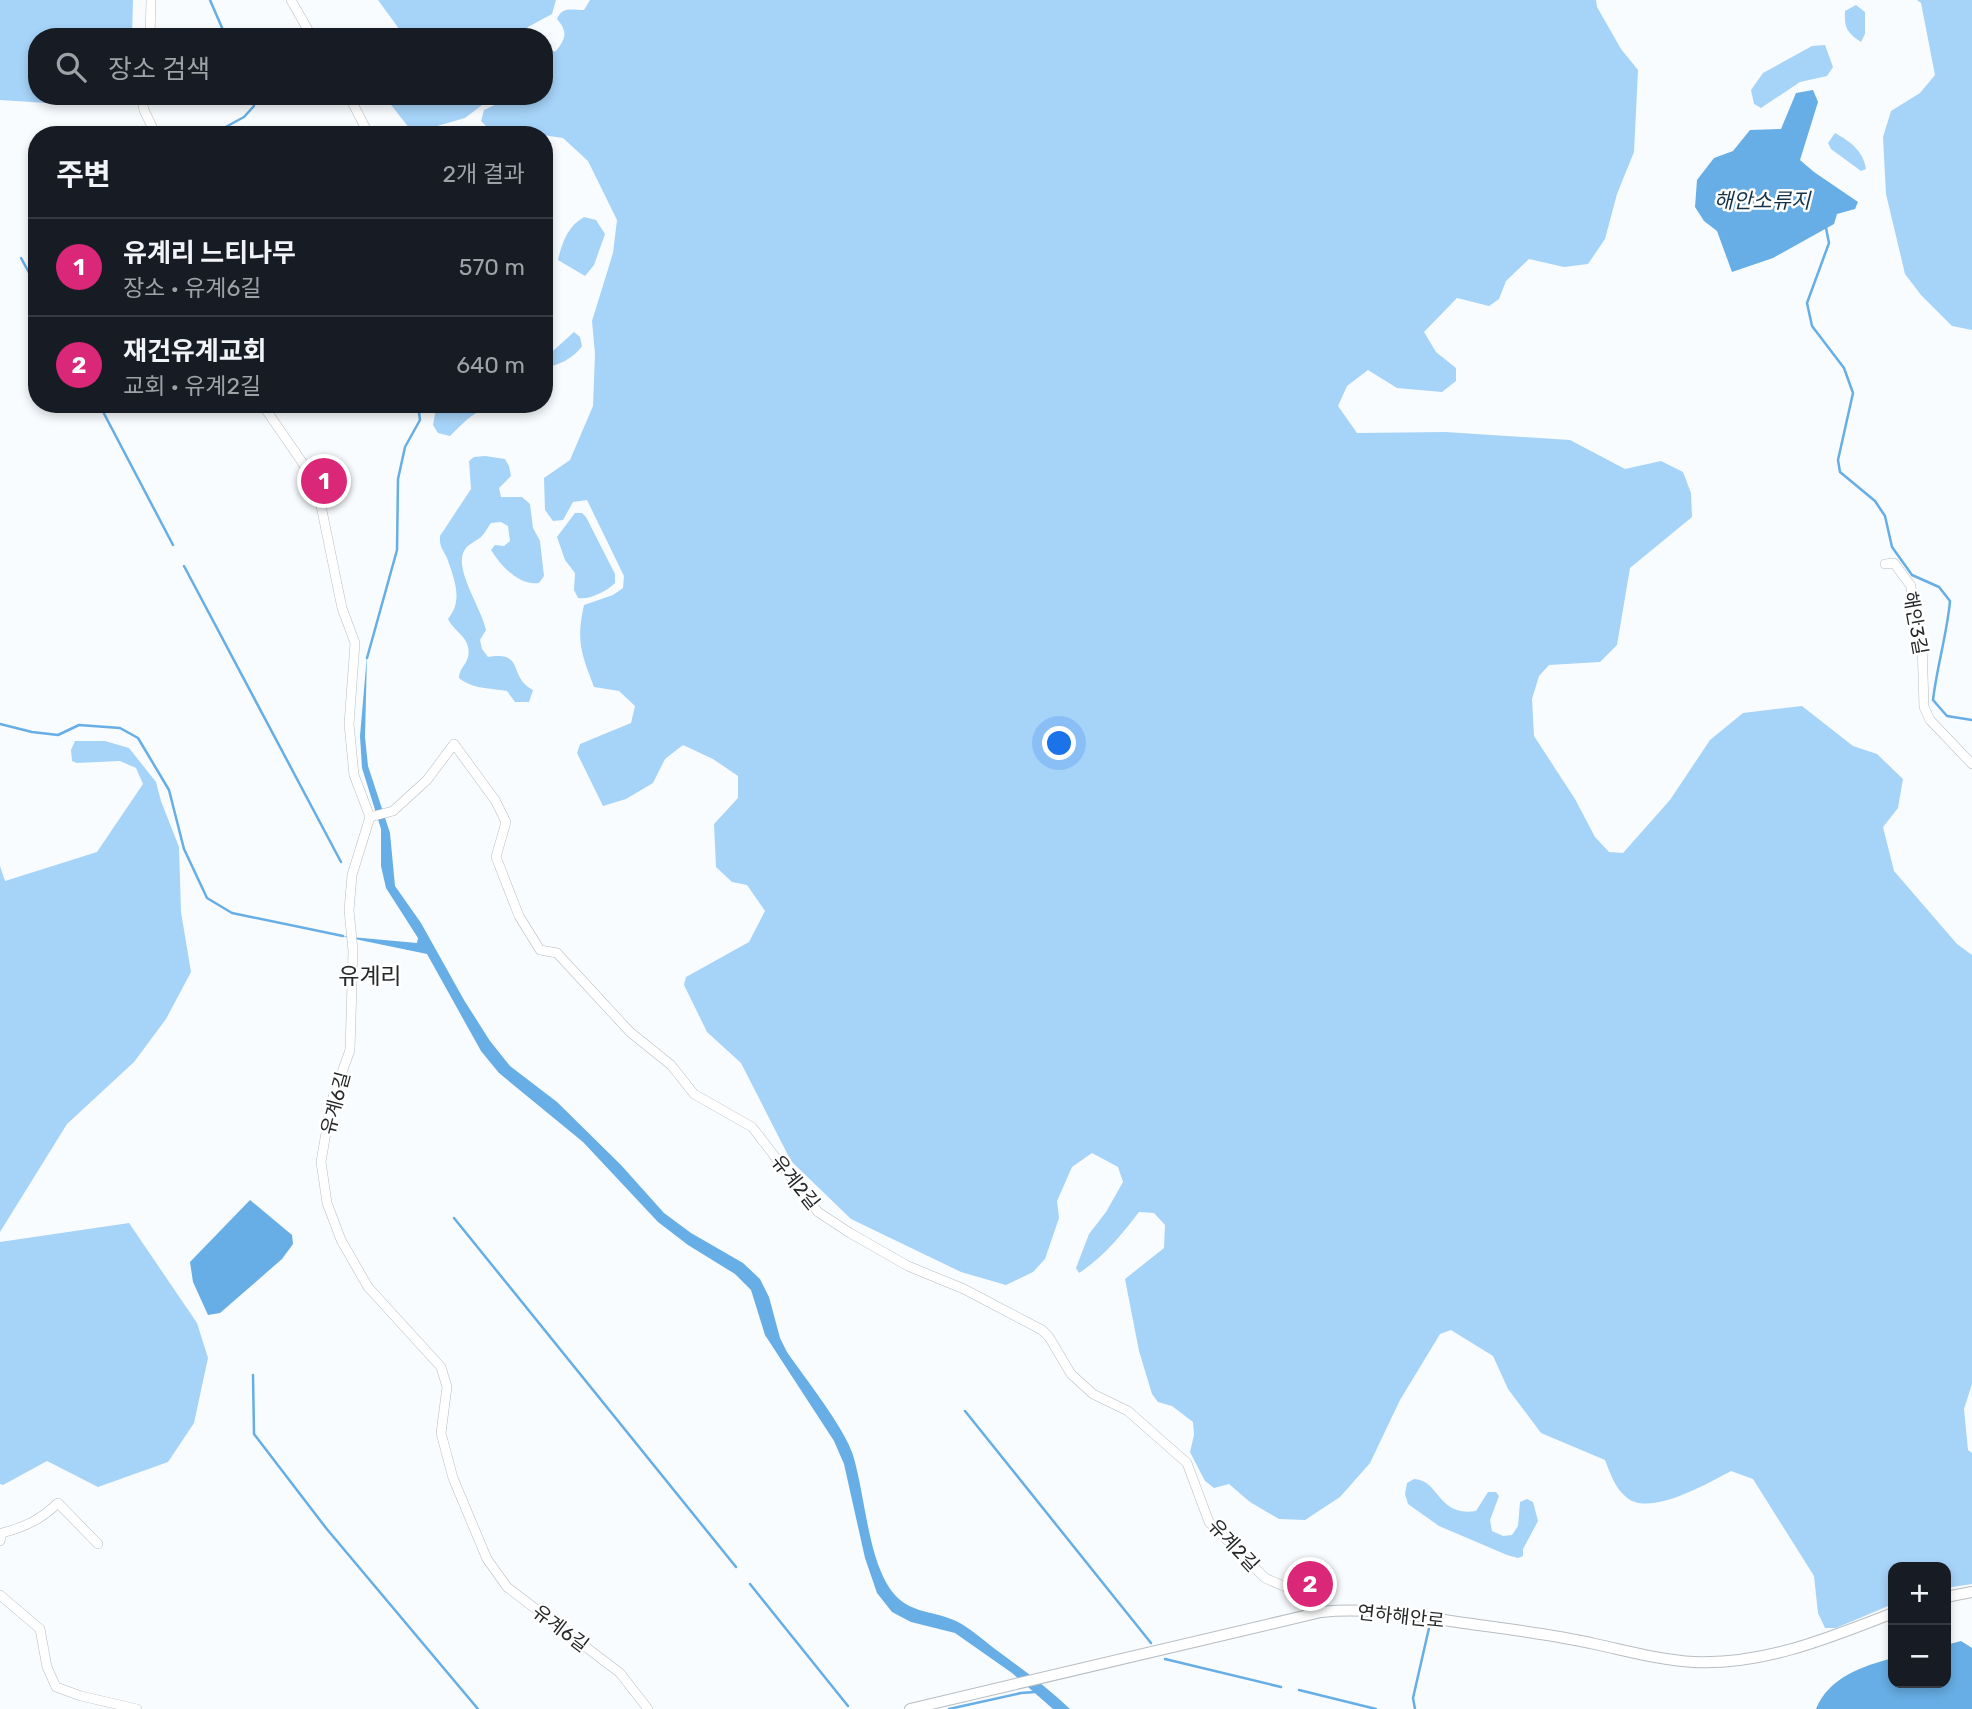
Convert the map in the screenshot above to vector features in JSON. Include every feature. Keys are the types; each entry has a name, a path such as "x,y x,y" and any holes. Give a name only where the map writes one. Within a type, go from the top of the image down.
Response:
{"street":[{"path":"150,28 151,0"},
{"path":"291,0 307,28"},
{"path":"143,105 152,126"},
{"path":"354,105 364,126"},
{"path":"268,413 302,462 318,491 342,608 355,643 349,724 354,775 370,817"},
{"name":"해안3길","path":"1885,564 1894,563 1911,586 1914,626 1923,642 1924,706 1930,720 1972,764"},
{"name":"유계2길","path":"370,817 393,811 427,780 454,744 495,800 506,822 496,857 519,916 540,950 558,953 630,1032 671,1065 694,1094 752,1128 818,1212 908,1266 964,1289 1042,1330 1071,1374 1093,1394 1128,1410 1186,1462 1209,1522 1215,1530 1265,1578 1288,1588 1321,1612"},
{"name":"유계6길","path":"370,817 352,875 349,909 353,951 350,1050 331,1103 321,1162 327,1203 341,1240 368,1287 441,1367 447,1387 441,1433 453,1478 487,1559 507,1587 620,1673 648,1709"},
{"path":"0,1541 2,1533 26,1527 58,1503 98,1544"},
{"path":"1951,1596 1972,1592"},
{"path":"0,1595 40,1629 47,1667 56,1687 81,1696 137,1709"},
{"name":"연하해안로","path":"910,1709 1321,1612 1366,1610 1394,1613 1551,1635 1644,1655 1695,1662 1775,1654 1824,1640 1888,1615"}],"shaded area":[{"path":"0,0 133,0 132,28 28,28 28,102 0,100"},
{"path":"378,0 556,0 552,14 527,28 398,28"},
{"path":"590,0 1596,0 1597,7 1621,49 1638,70 1634,152 1617,194 1605,239 1588,264 1564,267 1529,259 1506,281 1499,299 1489,306 1457,298 1424,332 1436,352 1456,368 1456,381 1442,392 1397,388 1368,370 1347,386 1338,406 1357,433 1445,432 1570,440 1625,469 1661,461 1683,472 1691,493 1692,517 1630,568 1617,645 1600,662 1549,665 1539,676 1532,699 1534,736 1575,799 1595,837 1609,852 1623,853 1670,800 1710,740 1743,713 1802,706 1853,746 1877,754 1903,779 1898,808 1883,827 1894,871 1957,944 1972,955 1972,1384 1964,1409 1968,1450 1972,1453 1972,1584 1951,1587 1951,1562 1888,1562 1888,1606 1836,1628 1825,1628 1818,1613 1814,1576 1753,1479 1731,1471 1694,1490 1663,1501 1636,1502 1626,1497 1619,1489 1605,1460 1541,1433 1508,1389 1493,1356 1451,1330 1440,1334 1400,1400 1370,1463 1340,1497 1305,1520 1279,1519 1250,1502 1229,1484 1214,1488 1205,1481 1190,1452 1194,1435 1193,1422 1172,1406 1158,1402 1152,1394 1139,1351 1125,1279 1164,1248 1165,1225 1154,1213 1139,1212 1104,1253 1079,1273 1076,1268 1089,1234 1106,1212 1123,1182 1118,1167 1092,1153 1072,1167 1057,1201 1059,1218 1045,1259 1033,1272 1006,1285 961,1272 851,1219 791,1161 741,1063 707,1032 684,985 686,977 749,942 765,911 747,885 732,882 716,867 714,824 738,798 738,776 713,759 683,745 665,759 653,783 626,799 603,806 577,753 580,744 631,723 635,706 619,691 594,687 580,638 584,605 613,595 623,588 624,576 587,500 573,502 563,520 553,521 545,510 544,478 570,460 593,406 595,354 592,321 613,253 617,220 588,161 563,138 553,137 553,126 486,126 481,121 484,110 494,105 553,105 553,52 562,42 564,35 557,19 565,10 584,10"},
{"path":"1917,0 1972,0 1972,330 1952,326 1921,295 1905,274 1886,194 1883,137 1891,111 1920,93 1935,75 1921,3"},
{"path":"1856,5 1865,12 1865,34 1861,42 1852,36 1845,21 1845,11"},
{"path":"1825,45 1833,67 1827,76 1800,82 1761,108 1754,104 1751,90 1763,73 1812,46"},
{"path":"391,105 482,105 465,118 437,126 408,126"},
{"path":"1835,133 1855,148 1866,169 1861,171 1831,149 1828,143"},
{"path":"584,217 596,220 605,234 594,265 585,276 558,260 566,235"},
{"path":"574,332 580,337 582,346 579,350 553,366 553,351"},
{"path":"476,413 450,436 438,433 433,425 435,414"},
{"path":"474,457 505,459 509,466 511,476 499,488 501,497 522,497 530,504 533,528 540,541 544,576 539,583 524,581 511,574 500,562 491,550 495,545 504,546 510,541 508,526 501,522 491,523 481,537 464,551 463,568 486,630 480,640 482,649 488,657 500,656 512,661 520,678 533,690 529,702 515,702 507,691 475,686 459,678 469,650 465,640 448,619 455,605 456,591 451,568 440,544 440,536 471,489 469,461"},
{"path":"575,513 582,513 586,517 615,574 615,583 612,586 588,598 578,598 574,590 575,573 565,560 557,537"},
{"path":"75,741 105,741 129,748 156,782 179,847 181,912 191,972 166,1019 134,1062 67,1124 0,1232 0,866 5,881 97,852 143,784 136,768 120,761 72,761 71,750"},
{"path":"129,1223 197,1323 208,1358 194,1423 168,1462 98,1487 47,1461 3,1485 0,1484 0,1242"},
{"path":"1414,1479 1429,1485 1446,1504 1463,1511 1476,1511 1488,1492 1496,1492 1499,1496 1490,1520 1492,1531 1503,1536 1512,1535 1518,1526 1520,1502 1527,1499 1533,1502 1538,1521 1523,1549 1523,1556 1518,1558 1507,1555 1439,1526 1408,1504 1405,1494 1407,1483"}],"water":[{"name":"해안소류지","path":"1813,90 1818,102 1800,160 1858,202 1855,209 1837,214 1834,224 1773,258 1732,272 1717,231 1704,221 1695,207 1697,180 1714,158 1733,151 1750,130 1781,129 1796,93"},
{"path":"367,655 365,737 368,766 390,833 395,886 421,923 490,1041 510,1066 557,1102 621,1165 664,1213 691,1233 743,1263 760,1279 769,1297 780,1338 787,1352 833,1417 853,1455 875,1555 894,1594 918,1610 946,1617 966,1627 1070,1709 1053,1709 1012,1673 955,1633 911,1622 892,1612 877,1593 865,1558 844,1464 834,1441 765,1335 751,1290 735,1274 688,1245 658,1222 583,1142 499,1073 481,1051 427,954 340,936 417,943 418,938 386,888 381,866 381,829 362,768 360,736"},
{"path":"250,1200 292,1235 293,1244 282,1259 220,1313 208,1315 193,1282 190,1262"},
{"path":"1961,1641 1972,1648 1972,1709 1816,1709 1829,1689 1848,1674 1888,1660 1888,1688 1951,1688 1951,1644"}],"waterway":[{"path":"210,0 222,28"},
{"path":"228,126 244,117 254,105"},
{"path":"1826,228 1829,243 1807,303 1812,326 1844,368 1853,393 1838,460 1840,472 1875,501 1885,516 1892,547 1912,575 1939,587 1950,601 1933,700 1947,716 1972,720"},
{"path":"21,258 28,271"},
{"path":"104,413 173,545"},
{"path":"367,658 397,550 398,479 405,447 420,420 419,413"},
{"path":"184,566 341,862"},
{"path":"0,724 58,735 79,725 120,728 138,738 169,790 184,849 207,898 232,913 343,936"},
{"path":"454,1218 736,1567"},
{"path":"253,1375 254,1434 326,1528 478,1709"},
{"path":"965,1411 1151,1643"},
{"path":"750,1584 848,1706"},
{"path":"1415,1709 1413,1698 1429,1628"},
{"path":"1165,1659 1281,1687"},
{"path":"1299,1690 1376,1709"},
{"path":"949,1709 1035,1692"}],"place":[{"name":"유계리 느티나무","path":"324,481"},
{"name":"재건유계교회","path":"1310,1584"}],"district":[{"name":"유계리","path":"370,976"}]}
